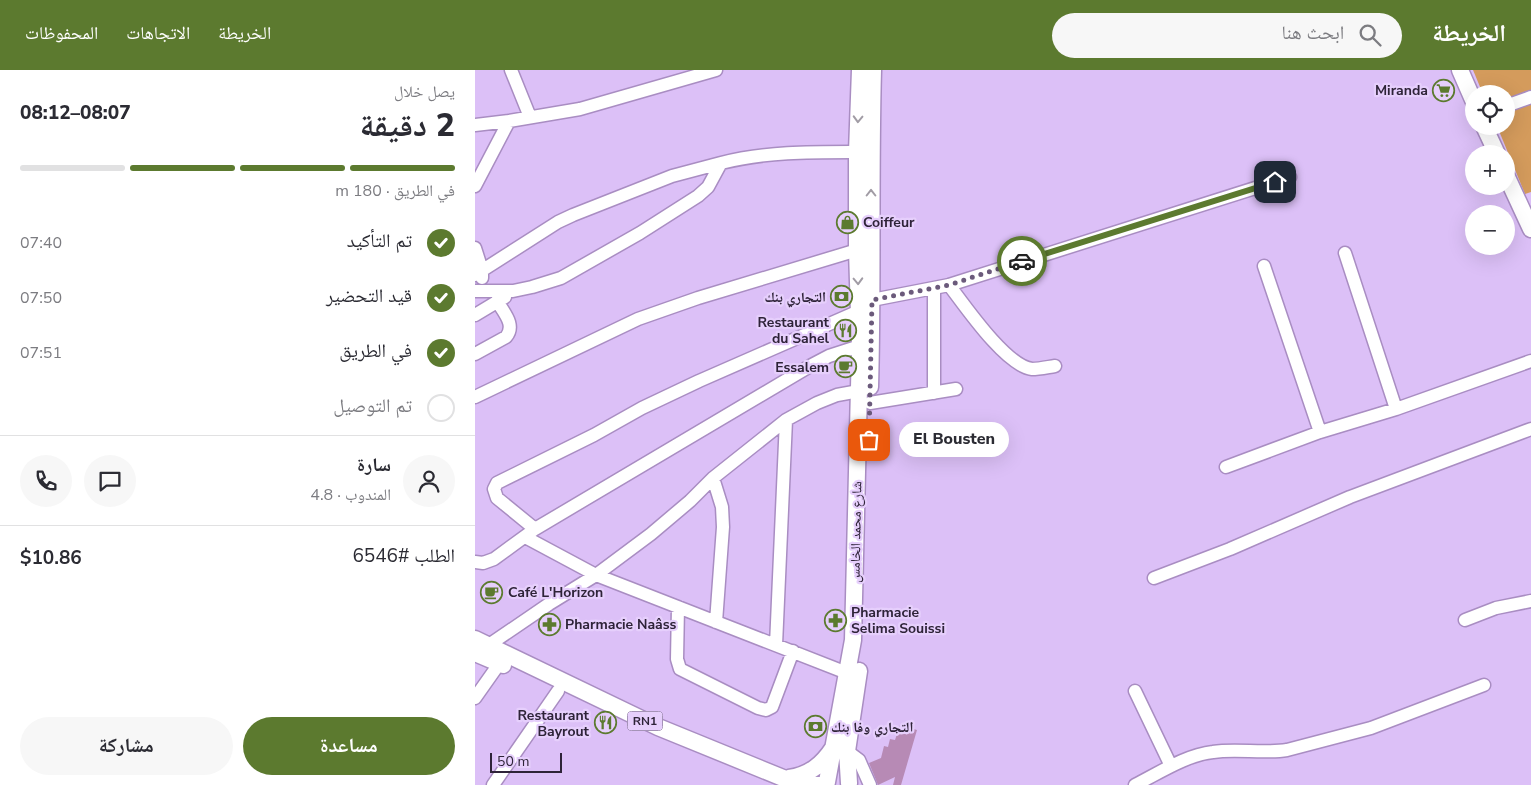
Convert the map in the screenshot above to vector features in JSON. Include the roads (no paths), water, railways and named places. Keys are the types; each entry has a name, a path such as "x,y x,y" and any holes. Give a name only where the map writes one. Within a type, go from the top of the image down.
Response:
{"main road":[{"name":"شارع محمد الخامس","path":"824,784 841,749 860,663 865,397 859,311 864,248 864,152 860,70"},
{"name":"شارع محمد الخامس","path":"864,152 873,70"},
{"path":"1460,70 1467,85"},
{"path":"1515,190 1527,210 1531,229"},
{"name":"شارع محمد الخامس","path":"859,783 841,749 847,673 853,640 865,397 872,300 864,248"},
{"name":"RN1","path":"479,648 499,664 645,731 777,782 824,784 842,780 859,783"},
{"name":"RN1","path":"479,648 777,782"},
{"path":"777,782 814,770 841,749"}],"street":[{"path":"511,70 530,117"},
{"path":"475,125 580,109 716,70"},
{"path":"1515,103 1531,97"},
{"path":"475,186 509,121"},
{"path":"479,272 558,222 672,176 769,154 864,152"},
{"path":"475,248 479,272 479,291 513,291 539,286 561,278 640,233 699,196 708,187 721,164"},
{"path":"872,300 949,285 1290,177"},
{"path":"475,398 638,319 698,298 864,248"},
{"path":"1345,253 1397,409"},
{"path":"1264,266 1320,432"},
{"path":"949,285 996,344 1014,361 1032,369 1055,366"},
{"path":"934,288 934,393"},
{"path":"475,315 513,291"},
{"path":"475,354 506,338 510,333 509,322 497,301"},
{"path":"847,673 596,575 530,533 497,498 494,489 497,483 594,435 642,408 859,311"},
{"path":"475,562 483,563 494,559 530,533 782,382 829,356 860,346"},
{"path":"1226,467 1320,432 1397,409 1531,361"},
{"path":"479,648 596,575 690,501 713,478 749,448 786,420 817,403 837,395 865,397 934,393 957,389"},
{"path":"776,645 786,420"},
{"path":"1154,578 1260,537 1351,498 1531,429"},
{"path":"713,478 722,507 723,527 716,622"},
{"path":"1465,620 1496,608 1531,601"},
{"path":"678,607 677,659 680,669 758,708 766,710 772,707 793,651"},
{"path":"475,698 499,664"},
{"path":"1135,785 1171,766 1211,752 1273,752 1287,750 1371,728 1484,684"},
{"path":"493,785 558,691"},
{"path":"1135,691 1171,766"}],"place":[{"name":"Miranda","path":"1444,90"},
{"name":"Coiffeur","path":"847,222"},
{"name":"التجاري بنك","path":"842,297"},
{"name":"Restaurant du Sahel","path":"845,330"},
{"name":"Essalem","path":"845,367"},
{"name":"El Bousten","path":"869,440"},
{"name":"Café L'Horizon","path":"492,592"},
{"name":"Pharmacie Selima Souissi","path":"835,620"},
{"name":"Pharmacie Naâss","path":"549,624"},
{"name":"Restaurant Bayrout","path":"605,723"},
{"name":"التجاري وفا بنك","path":"815,727"}]}
